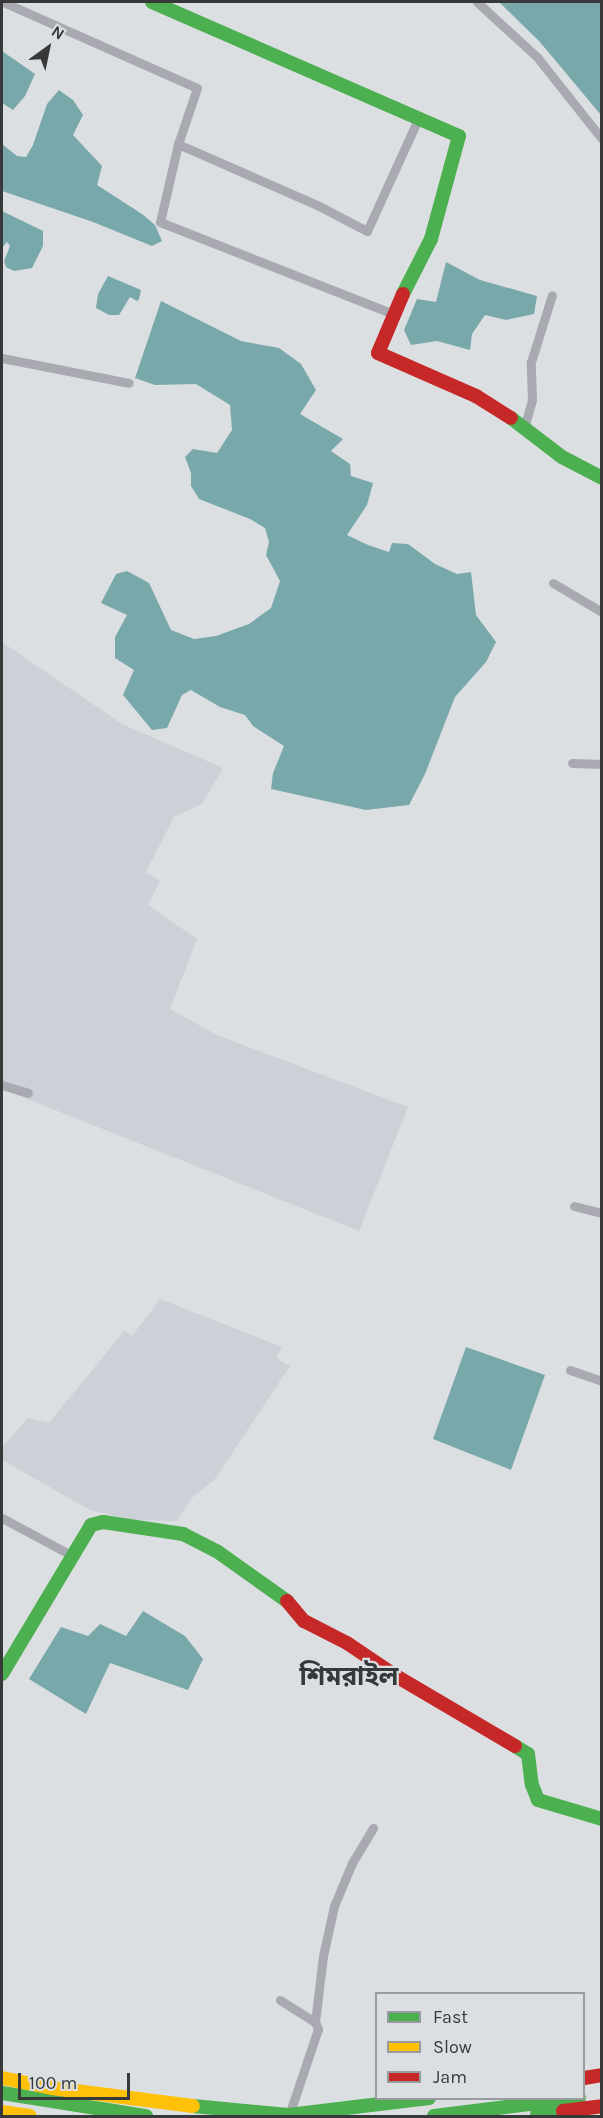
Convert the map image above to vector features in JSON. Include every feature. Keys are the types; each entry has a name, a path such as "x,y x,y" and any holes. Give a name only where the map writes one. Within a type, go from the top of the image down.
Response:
{"main road":[{"path":"152,2 459,136 431,239 393,314 378,353 476,396 562,457 602,478"},
{"path":"2,1674 88,1529 98,1522 183,1534 218,1552 293,1605 304,1621 347,1643 528,1754 532,1785 538,1800 602,1819"},
{"path":"585,2078 602,2075"},
{"path":"2,2078 52,2088 232,2111 289,2115 413,2100"},
{"path":"585,2087 602,2085"},
{"path":"2,2093 146,2116"},
{"path":"585,2098 602,2096"},
{"path":"354,2116 478,2100"},
{"path":"434,2116 563,2100"},
{"path":"2,2104 75,2116"},
{"path":"518,2116 602,2106"},
{"path":"2,2112 30,2116"},
{"path":"537,2114 602,2114"}],"street":[{"path":"3,2 197,88 178,144 160,222 393,314"},
{"path":"477,2 537,57 602,139"},
{"path":"178,144 319,206 367,231 418,119"},
{"path":"524,428 532,399 531,362 552,295"},
{"path":"2,358 129,382"},
{"path":"553,583 602,612"},
{"path":"572,764 602,764"},
{"path":"2,1085 28,1093"},
{"path":"574,1206 602,1213"},
{"path":"570,1370 602,1381"},
{"path":"2,1518 71,1555"},
{"path":"289,2115 318,2032 315,2022 323,1956 334,1906 352,1863 373,1828"},
{"path":"280,2000 315,2022"}],"shaded area":[{"path":"2,642 122,724 223,768 202,804 174,817 146,872 160,881 148,905 197,939 170,1009 217,1035 408,1107 359,1231 2,1089"},
{"path":"160,1299 282,1347 276,1358 290,1366 215,1479 192,1498 177,1521 134,1520 92,1511 2,1460 2,1447 28,1418 49,1423 124,1331 132,1336"}],"water":[{"path":"499,2 601,2 601,115 539,41"},
{"path":"2,51 35,74 25,96 13,110 2,103"},
{"path":"59,90 73,100 83,115 73,135 102,166 97,185 155,225 162,241 152,246 93,222 2,191 2,144 17,156 26,157 33,145 47,104"},
{"path":"2,211 43,231 43,246 32,268 14,271 6,267 4,261 10,246 7,242 2,248"},
{"path":"446,262 480,280 537,296 534,314 506,320 485,315 472,334 470,350 437,341 411,345 404,330 417,299 436,302"},
{"path":"108,276 141,290 139,299 137,301 130,297 119,315 109,315 96,308 98,294"},
{"path":"161,301 241,341 279,348 301,364 316,390 300,414 343,439 331,451 350,464 351,476 373,483 367,505 347,535 389,552 392,543 408,544 435,564 457,574 471,572 476,615 496,642 486,662 455,697 425,774 409,805 366,810 271,789 273,773 284,746 253,726 245,715 220,707 191,690 182,695 167,728 152,730 123,695 134,670 115,658 115,637 127,615 101,603 116,574 127,571 149,583 171,630 194,639 216,636 249,624 271,608 280,581 266,555 269,542 265,528 250,519 199,499 191,486 191,473 185,457 193,449 217,453 232,430 230,405 196,384 155,385 135,378"},
{"path":"466,1347 545,1375 511,1470 433,1439"},
{"path":"143,1611 185,1636 203,1659 188,1690 110,1663 86,1714 29,1679 61,1627 88,1636 100,1624 126,1636"}],"traffic: fast":[{"path":"152,2 459,136 431,239 403,294"},
{"path":"511,418 562,457 602,478"},
{"path":"2,1674 91,1525 103,1522 183,1534 218,1552 287,1601"},
{"path":"515,1746 528,1754 532,1785 538,1800 602,1819"},
{"path":"2,2093 146,2116"},
{"path":"193,2106 289,2115 413,2100"},
{"path":"434,2116 563,2100"},
{"path":"537,2114 575,2115"}],"traffic: slow":[{"path":"2,2078 52,2088 193,2106"},
{"path":"2,2112 30,2116"}],"traffic: jam":[{"path":"403,294 378,353 476,396 511,418"},
{"path":"287,1601 304,1621 347,1643 396,1676 515,1746"},
{"path":"585,2078 602,2075"},
{"path":"563,2111 602,2106"}],"district":[{"name":"শিমরাইল","path":"349,1677"}]}
